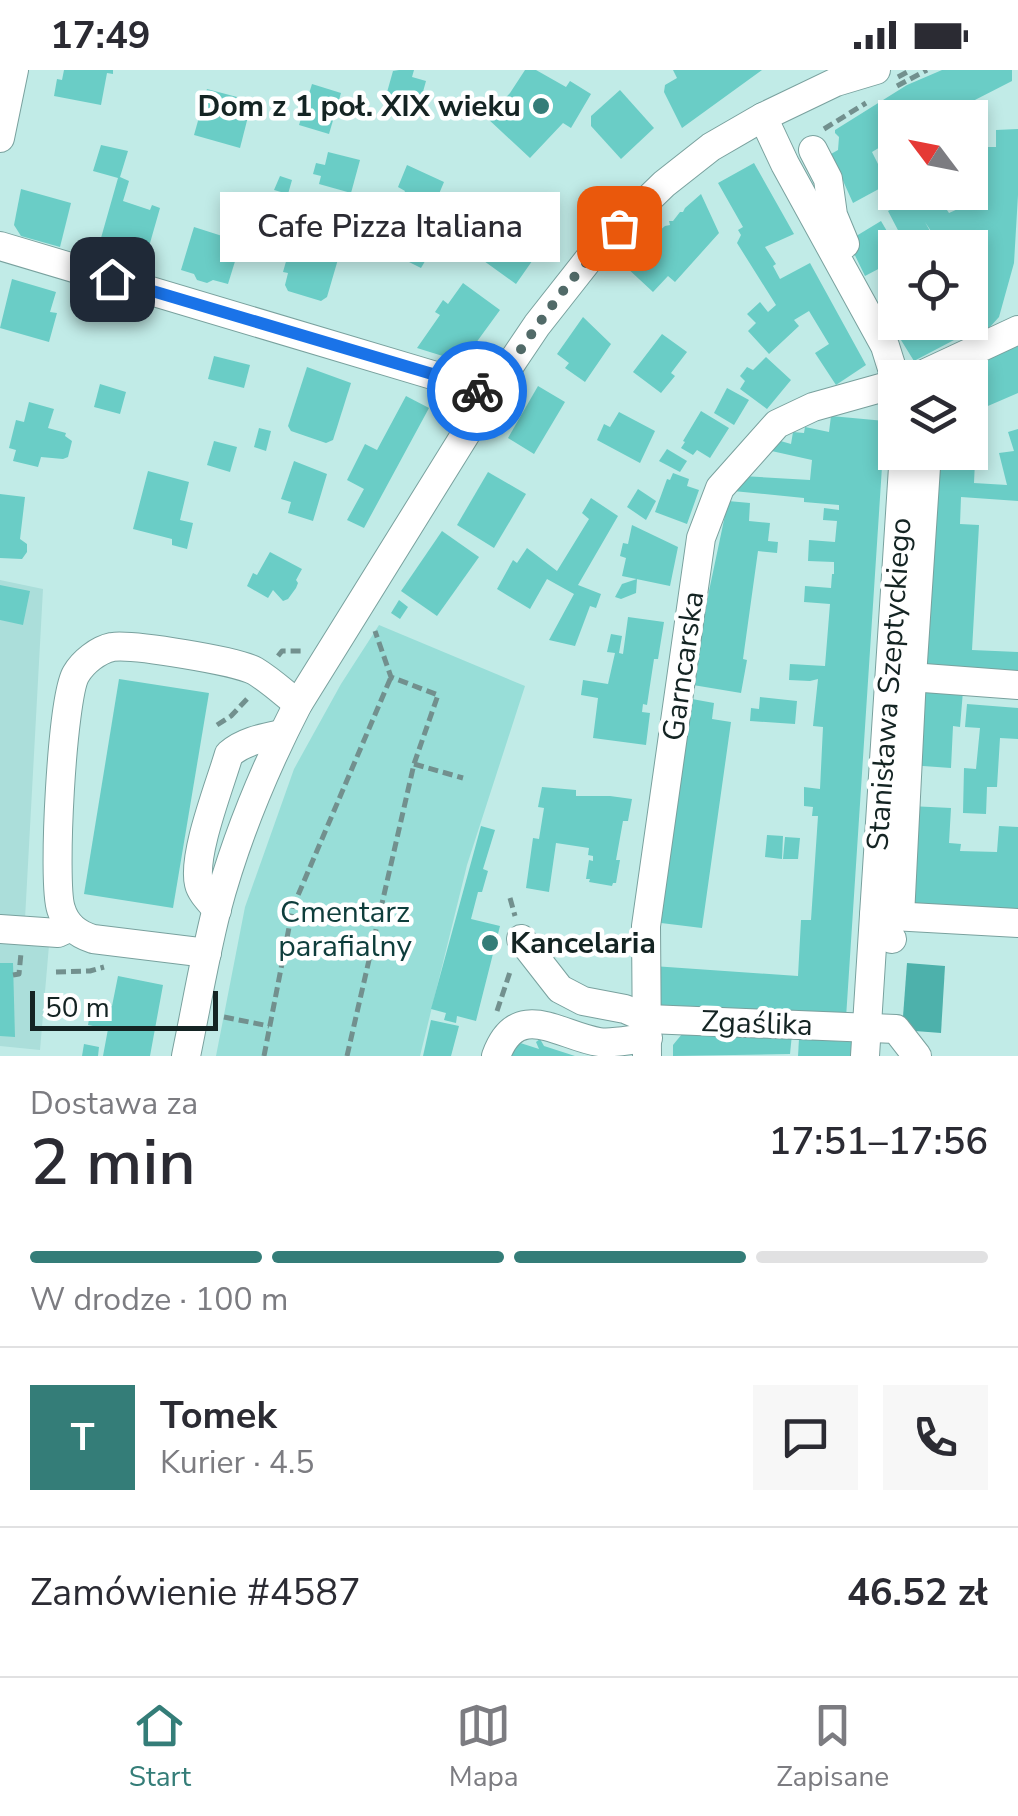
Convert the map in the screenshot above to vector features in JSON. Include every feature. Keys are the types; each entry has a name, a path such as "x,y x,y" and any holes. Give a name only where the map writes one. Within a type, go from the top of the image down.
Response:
{"street":[{"path":"0,138 14,70"},
{"path":"186,1056 217,910 242,830 282,734 488,398 538,325 596,250 664,184 711,147 844,76 884,84"},
{"path":"763,117 889,360"},
{"path":"813,150 828,179 833,215 852,261 907,360"},
{"path":"0,246 466,384 488,398"},
{"path":"953,360 1018,330"},
{"name":"Garncarska","path":"648,1038 646,926 701,538 720,488 777,424 812,407 878,386"},
{"name":"Stanisława Szeptyckiego","path":"865,1056 876,1028 889,923 901,677 904,470"},
{"path":"925,470 901,677 1018,685"},
{"path":"207,953 93,939 71,927 59,905 64,740 75,675 99,652 114,647 199,657 254,670 298,704"},
{"path":"217,910 199,887 198,869 200,850 229,754 252,741 282,734"},
{"path":"889,923 1018,923"},
{"path":"0,929 58,933 71,927"},
{"path":"520,939 560,990 625,1009 648,1038"},
{"path":"497,1054 514,1029 540,1023 600,1042 648,1038"},
{"path":"876,1028 896,1029 917,1056"},
{"name":"Zgaślika","path":"648,1038 876,1028"}],"path":[{"path":"813,150 829,124 884,84 911,70"},
{"path":"884,84 927,70"},
{"path":"264,1056 293,907 391,677 372,623 362,640"},
{"path":"347,1056 414,764 438,695 391,677"},
{"path":"217,725 232,716 254,691"},
{"path":"414,764 463,778"},
{"path":"497,1054 492,1026 520,939 510,898"},
{"path":"224,1017 269,1026"}],"shaded area":[{"path":"0,580 43,589 25,919 51,922 40,1050 0,1046"},
{"path":"907,963 945,966 941,1033 902,1030"}],"green space":[{"name":"Cmentarz parafialny","path":"379,625 525,686 467,865 420,1056 216,1056 245,907 294,769"}],"building":[{"path":"64,70 113,70 113,74 107,73 101,105 54,96 57,79 62,80"},
{"path":"414,70 412,77 426,81 417,113 384,103 393,71"},
{"name":"Dom z 1 poł. XIX wieku","path":"525,70 536,70 566,87 570,81 591,94 571,128 563,123 530,158 487,118"},
{"path":"673,70 762,70 682,128 664,92 665,85 677,78"},
{"path":"942,70 1012,70 1012,81 975,100 883,100"},
{"path":"312,84 341,93 329,134 299,125"},
{"path":"207,89 252,101 240,148 194,135"},
{"path":"620,90 654,128 621,159 591,126 591,116"},
{"path":"878,103 878,148 872,152 878,164 878,189 853,203 831,154 838,150 835,130"},
{"path":"1018,129 1018,195 1014,263 999,317 988,328 988,230 930,230 925,222 929,230 898,230 888,211 988,210 988,147 996,147 996,130"},
{"path":"101,145 128,151 120,177 129,181 123,201 150,210 152,205 160,208 150,243 142,242 137,257 99,245 118,178 93,171"},
{"path":"328,152 360,160 351,193 319,184 321,176 313,174 316,163 325,165"},
{"path":"754,163 794,234 765,247 780,279 810,263 866,365 836,385 815,353 829,344 809,311 794,320 799,326 769,354 748,331 756,323 747,314 760,302 768,312 776,305 737,243 741,235 738,230 743,227 718,183"},
{"path":"407,165 444,182 428,220 398,208 405,191 398,187"},
{"path":"280,176 292,180 288,194 307,199 302,223 275,215 281,192 274,190"},
{"path":"21,189 71,203 60,247 21,236 14,225"},
{"path":"701,194 719,233 675,282 668,276 653,292 625,266 648,240 670,225 669,221"},
{"path":"529,197 557,226 540,250 529,241 525,246 537,254 516,284 484,261 500,238 491,231 499,220 508,226"},
{"path":"365,218 376,223 371,235 360,231"},
{"path":"881,221 886,230 878,230 878,269 865,276 848,241"},
{"path":"194,227 241,242 228,284 213,280 207,283 181,270"},
{"path":"305,233 338,242 341,249 327,297 321,301 288,291 285,285 288,273 283,272 291,244 296,246"},
{"path":"416,243 431,251 421,268 407,261"},
{"path":"12,279 56,292 50,312 57,313 49,342 0,328"},
{"path":"463,283 500,310 462,362 417,348 440,315 435,312 443,300 448,304"},
{"path":"583,317 611,344 585,382 565,368 569,363 557,354"},
{"path":"662,334 687,352 661,393 633,372"},
{"path":"901,340 954,340 916,360"},
{"path":"1018,344 1018,393 988,406 988,360 978,360"},
{"path":"214,356 250,365 244,388 208,379"},
{"path":"766,357 791,380 767,409 740,389 745,381 740,376 747,367 753,370"},
{"path":"307,367 351,383 333,440 326,443 291,431 288,426"},
{"path":"100,384 126,392 120,414 94,407"},
{"path":"538,386 565,402 534,454 508,438"},
{"path":"727,388 749,400 734,425 714,413"},
{"path":"406,396 429,408 364,528 347,520 364,489 347,480 365,444 377,450"},
{"path":"29,402 54,409 48,428 66,433 72,441 68,457 41,457 38,467 13,461 16,450 9,448 16,420 24,422"},
{"path":"701,411 729,428 710,458 697,450 693,455 681,448"},
{"path":"619,412 655,431 640,463 597,440 604,424 610,427"},
{"path":"831,416 878,420 878,470 882,470 846,1018 651,1005 653,966 798,976 801,920 811,920 818,816 812,816 813,807 804,806 804,787 820,789 823,727 813,726 818,679 789,680 790,664 825,666 830,604 804,602 805,586 831,588 834,562 808,561 809,540 835,542 837,521 823,520 824,508 839,510 839,505 733,491 743,476 810,480 812,460 767,450 777,440 791,444 793,432 804,433 805,427 829,432"},
{"path":"259,428 271,431 266,451 254,447"},
{"path":"1018,429 1018,501 961,497 960,524 979,525 972,650 1018,652 1018,673 915,665 929,470 975,470 974,483 1007,485 999,453 1014,451 1008,432"},
{"path":"214,441 237,447 230,472 207,465"},
{"path":"667,449 687,461 680,472 659,461"},
{"path":"294,461 327,474 313,521 288,513 291,502 281,499"},
{"path":"148,471 189,482 180,520 193,523 187,549 172,545 172,539 133,529"},
{"path":"488,472 526,494 494,548 457,525"},
{"path":"673,473 689,479 687,486 699,490 687,524 655,512"},
{"path":"638,489 656,501 646,520 627,507"},
{"path":"0,494 25,497 20,539 27,544 27,552 22,559 0,558"},
{"path":"591,498 618,516 578,585 601,594 596,608 590,606 575,646 549,640 574,594 547,579 530,609 497,589 513,560 517,563 527,548 557,571 589,519 582,513"},
{"path":"728,501 750,503 749,521 770,523 768,541 778,542 777,553 758,551 741,693 693,685"},
{"path":"632,525 678,547 670,586 622,576 626,558 620,556 623,543 628,544"},
{"path":"442,531 479,557 437,616 401,591"},
{"path":"270,552 302,569 296,588 283,601 273,590 268,598 247,586"},
{"path":"637,579 636,593 621,599 615,597 622,584"},
{"path":"0,585 30,591 23,625 0,620"},
{"path":"399,600 408,607 400,619 391,613"},
{"path":"628,617 664,622 647,705 643,704 642,712 650,713 646,745 593,738 598,698 581,695 583,680 608,684 615,653 607,652 611,634 622,636 619,653 623,654"},
{"path":"119,679 209,693 173,908 84,894"},
{"path":"914,688 963,691 960,727 953,726 951,768 909,765"},
{"path":"760,697 797,701 795,724 750,721 751,708 759,709"},
{"path":"692,699 714,703 712,719 731,722 702,928 661,923"},
{"path":"967,704 1018,708 1018,739 1000,738 997,787 987,787 986,814 963,813 964,768 976,769 980,728 965,727"},
{"path":"542,787 576,790 576,796 632,799 628,821 623,821 616,860 620,860 612,886 586,879 589,860 593,861 593,856 588,855 589,848 556,843 549,892 526,888 533,838 539,839 544,808 538,807"},
{"path":"910,806 951,808 949,843 961,844 960,851 997,852 999,826 1018,827 1018,909 903,903"},
{"path":"481,826 495,830 483,869 488,871 471,919 500,926 476,1021 457,1016 456,1023 444,1020 446,1013 431,1009"},
{"path":"767,835 783,836 782,859 765,857"},
{"path":"785,837 800,838 798,859 783,859"},
{"path":"0,963 13,963 15,1037 0,1036"},
{"path":"118,976 163,985 150,1056 103,1056 108,1029 88,1025 92,1003 112,1006"},
{"path":"431,1020 459,1026 451,1056 423,1056"},
{"path":"682,1034 792,1034 790,1054 673,1056 673,1045"},
{"path":"540,1039 544,1046 575,1056 500,1056 511,1040 539,1049 536,1042"},
{"path":"799,1039 853,1042 852,1056 798,1056"},
{"path":"84,1044 99,1047 98,1056 82,1056"}],"way so far":[{"path":"477,391 488,398 538,325 596,250 619,228"}],"place":[{"name":"Dom z 1 poł. XIX wieku","path":"541,106"},
{"name":"Cafe Pizza Italiana","path":"619,228"},
{"name":"Kancelaria","path":"490,943"}],"route":[{"path":"112,279 466,384 477,391"}]}
